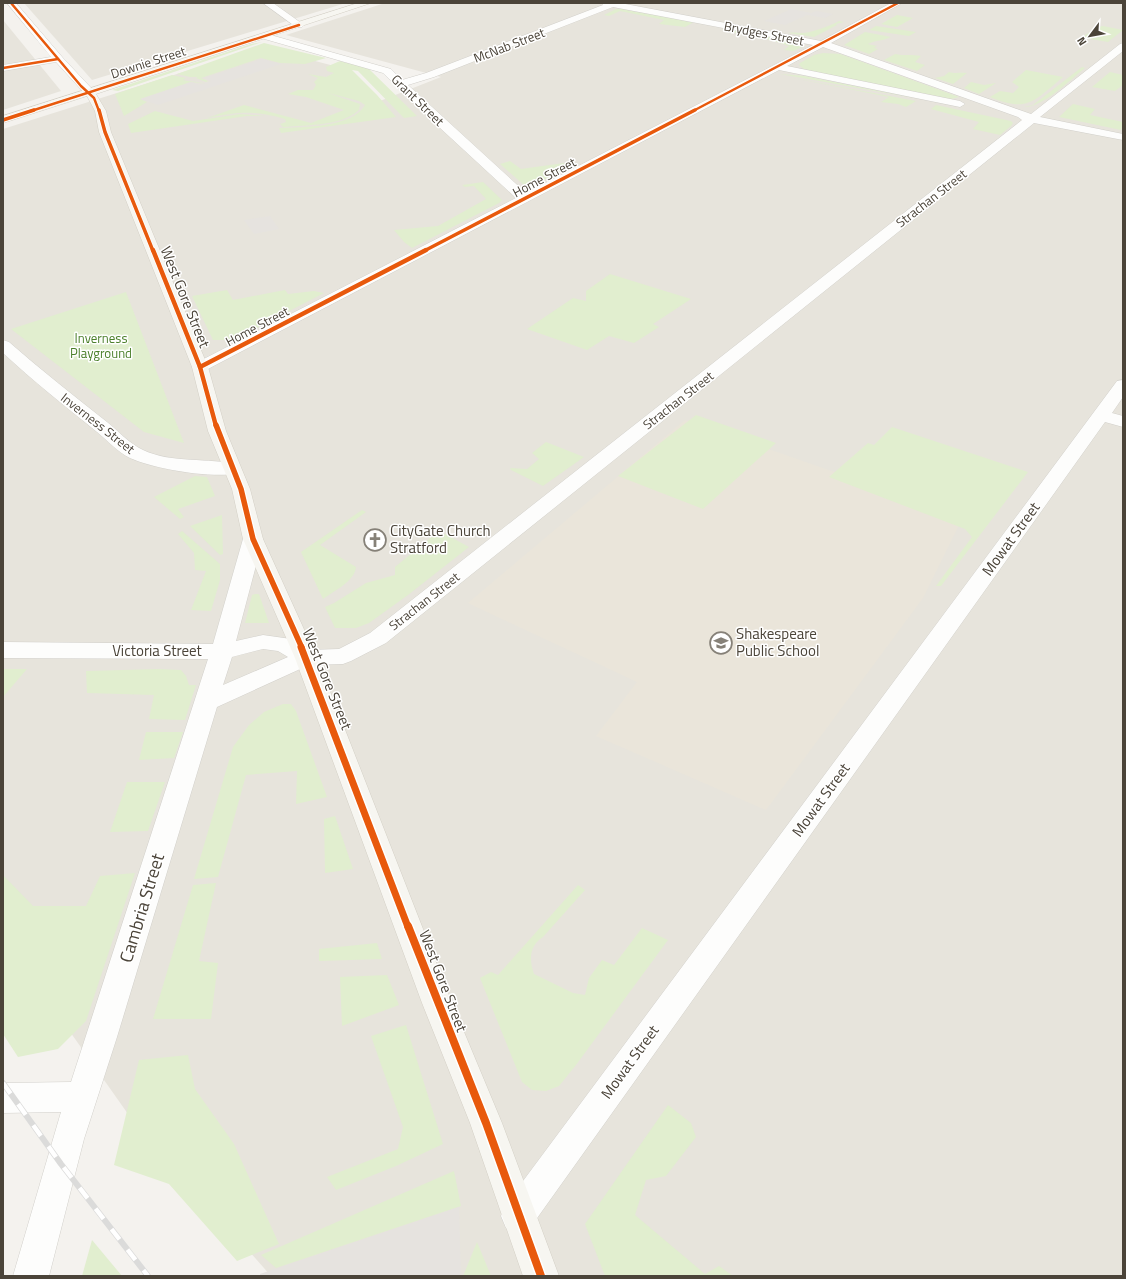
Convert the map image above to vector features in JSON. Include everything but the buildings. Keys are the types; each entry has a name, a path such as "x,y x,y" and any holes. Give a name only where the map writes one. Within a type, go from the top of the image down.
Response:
{"street":[{"path":"11,3 58,59 90,93"},
{"path":"267,3 299,25"},
{"name":"Downie Street","path":"3,120 367,3"},
{"name":"Brydges Street","path":"611,3 823,44 1032,118"},
{"name":"McNab Street","path":"402,84 430,75 611,3"},
{"name":"Home Street","path":"200,367 823,44 898,3"},
{"name":"Grant Street","path":"264,36 378,67 387,71 430,113 525,199"},
{"name":"Strachan Street","path":"206,702 306,658 343,656 378,638 1123,46"},
{"path":"3,68 58,59"},
{"name":"Brydges Street","path":"777,67 1123,137"},
{"name":"West Gore Street","path":"90,93 94,98 104,124 105,132 200,367 217,431 241,489 253,539 306,658 437,1002 486,1123 518,1216 541,1276"},
{"name":"Inverness Street","path":"3,345 37,375 136,454 163,462 192,467 232,469"},
{"name":"Mowat Street","path":"518,1216 1112,418 1123,385"},
{"name":"Cambria Street","path":"31,1276 68,1139 83,1097 230,626 253,539"},
{"name":"Victoria Street","path":"3,650 221,652 263,642 283,644 306,658"},
{"path":"3,1098 83,1097"}],"shaded area":[{"path":"24,3 346,3 92,80"},
{"path":"385,3 1123,3 1123,1276 271,1276 128,1114 61,1019 3,885 3,129 262,47 338,67 380,101 441,77 286,35"},
{"path":"791,9 811,13 816,11 833,14 825,18 807,15 785,25 764,21"},
{"path":"3,20 61,91 3,110"},
{"path":"262,59 281,64 158,105 141,99 191,82 200,85 211,81 204,78"},
{"path":"270,216 279,229 254,234 244,220"},
{"name":"Shakespeare Public School","path":"685,420 963,517 923,598 766,810 596,736 637,682 468,603"},
{"path":"459,1207 461,1276 260,1276 260,1274"}],"green space":[{"path":"616,9 694,22 685,27 659,24 664,20 620,11 609,16 604,15"},
{"path":"897,15 913,18 897,27 881,24"},
{"path":"839,21 844,22 836,24 837,25 814,37 788,33 803,33 812,31"},
{"path":"876,26 916,32 909,36 869,30"},
{"path":"1103,26 1123,30 1108,42 1085,38 1086,37 1084,36 1097,27"},
{"path":"725,28 798,42 805,46 793,51 784,50 789,46 771,40 722,30"},
{"path":"865,32 891,37 868,44 877,46 874,48 878,49 869,54 844,45"},
{"path":"262,42 118,91 112,90 251,44"},
{"path":"264,43 326,58 305,64 280,63 261,58 201,78 208,81 206,82 196,78 198,77 177,74"},
{"path":"823,53 840,54 959,97 951,99 815,72 804,69 799,65 814,55"},
{"path":"895,54 921,56 915,62 925,65 917,71 884,60"},
{"path":"340,61 368,68 417,116 404,118 358,71 352,70 396,117 281,133 279,128 326,125 338,122 359,113 365,105 359,101 328,93 360,104 359,110 352,115 334,122 283,127 280,124 286,122 285,119 264,114 237,113 207,118 244,105 311,123 344,110 306,97 288,94 298,90 313,90 316,85 314,82 318,78 308,74 326,77 334,73 327,71 326,67"},
{"path":"1082,67 1085,68 1048,98 1032,106 1024,107 1033,105"},
{"path":"1026,70 1063,77 1030,102 1013,104 990,97 1000,91 1013,93 1019,87 1012,82"},
{"path":"949,72 967,73 953,84 935,78 944,76"},
{"path":"1110,72 1123,75 1123,85 1115,91 1092,87"},
{"path":"780,74 805,76 920,99"},
{"path":"172,75 186,78 183,80 185,81 202,83 191,82 140,99 147,102 124,116 115,94"},
{"path":"788,77 916,101 906,107 898,104 881,102 889,97"},
{"path":"971,82 984,85 996,83 979,94 964,88"},
{"path":"1073,104 1095,109 1090,115 1123,122 1121,130 1059,117"},
{"path":"936,105 1011,121 1013,123 1000,135 973,129 979,122 931,109"},
{"path":"155,111 193,121 240,114 265,116 247,116 131,133 128,124"},
{"path":"510,161 521,169 564,163 569,167 530,187 524,185 500,164"},
{"path":"483,182 502,200 499,203 412,248 404,242 394,230 438,226 486,199 474,186 465,187 462,185"},
{"path":"610,274 691,299 653,324 659,327 634,343 609,336 587,350 527,329 573,298 586,301 586,291"},
{"path":"227,290 233,300 285,290 288,294 314,291 324,293 233,340 213,340 192,296"},
{"name":"Inverness Playground","path":"126,292 184,443 144,432 11,329"},
{"path":"696,415 776,443 703,509 618,476"},
{"path":"892,427 1028,472 941,586 936,586 972,537 965,529 829,477 868,443 874,445"},
{"path":"546,442 584,457 543,486 511,470 510,468 527,469 539,459 532,453"},
{"path":"195,476 207,477 215,496 178,509 184,517 180,519 154,497"},
{"path":"362,510 366,512 320,545 356,567 355,572 348,581 323,599 301,552"},
{"path":"222,515 223,554 220,555 190,526"},
{"path":"182,531 220,564 220,580 211,611 191,610 206,571 195,570 194,553 178,534"},
{"path":"445,534 469,547 408,595 369,623 356,628 335,628 325,607 366,583 395,575 395,567 434,535 440,538"},
{"path":"259,594 269,623 245,623 252,595"},
{"path":"3,669 27,669 3,697"},
{"path":"159,669 181,670 186,676 189,685 196,685 185,720 149,719 154,695 87,693 86,671"},
{"path":"283,704 291,704 296,711 327,797 296,804 297,771 246,775 218,877 194,879 233,747 249,725 264,712"},
{"path":"146,732 183,732 174,758 139,760"},
{"path":"127,782 165,782 148,831 110,832"},
{"path":"335,816 353,869 325,873 324,819"},
{"path":"135,873 86,1021 58,1049 18,1057 3,1034 3,875 33,906 86,906 100,876"},
{"path":"216,883 199,961 218,963 211,1019 153,1019 193,885"},
{"path":"578,885 585,890 538,941 533,949 531,954 531,964 534,974 573,993 585,995 589,978 602,960 614,965 642,928 668,940 559,1086 546,1091 532,1090 522,1082 480,978 491,972 498,975"},
{"path":"377,943 382,959 319,961 319,949"},
{"path":"387,975 399,1005 342,1026 340,977"},
{"path":"406,1025 443,1144 396,1166 336,1190 327,1177 398,1149 403,1127 371,1036"},
{"path":"188,1055 195,1089 234,1144 279,1244 237,1261 169,1184 114,1165 139,1060"},
{"path":"668,1105 691,1123 696,1137 666,1176 646,1180 635,1215 705,1274 719,1266 733,1276 605,1276 585,1224"},
{"path":"454,1171 461,1206 276,1268 261,1255"},
{"path":"92,1240 122,1276 82,1276"},
{"path":"477,1242 491,1276 463,1276"}],"railway":[{"path":"3,1083 61,1164 148,1276"}],"cycle path":[{"path":"11,3 81,86 94,98 104,124 105,132 200,367 217,431 241,489 251,525 253,539 306,658 437,1003 486,1123 541,1276"},
{"path":"200,367 828,41 898,3"},
{"path":"3,120 299,25"},
{"path":"3,68 58,59"}],"place":[{"name":"CityGate Church Stratford","path":"375,540"},
{"name":"Shakespeare Public School","path":"721,643"}]}
